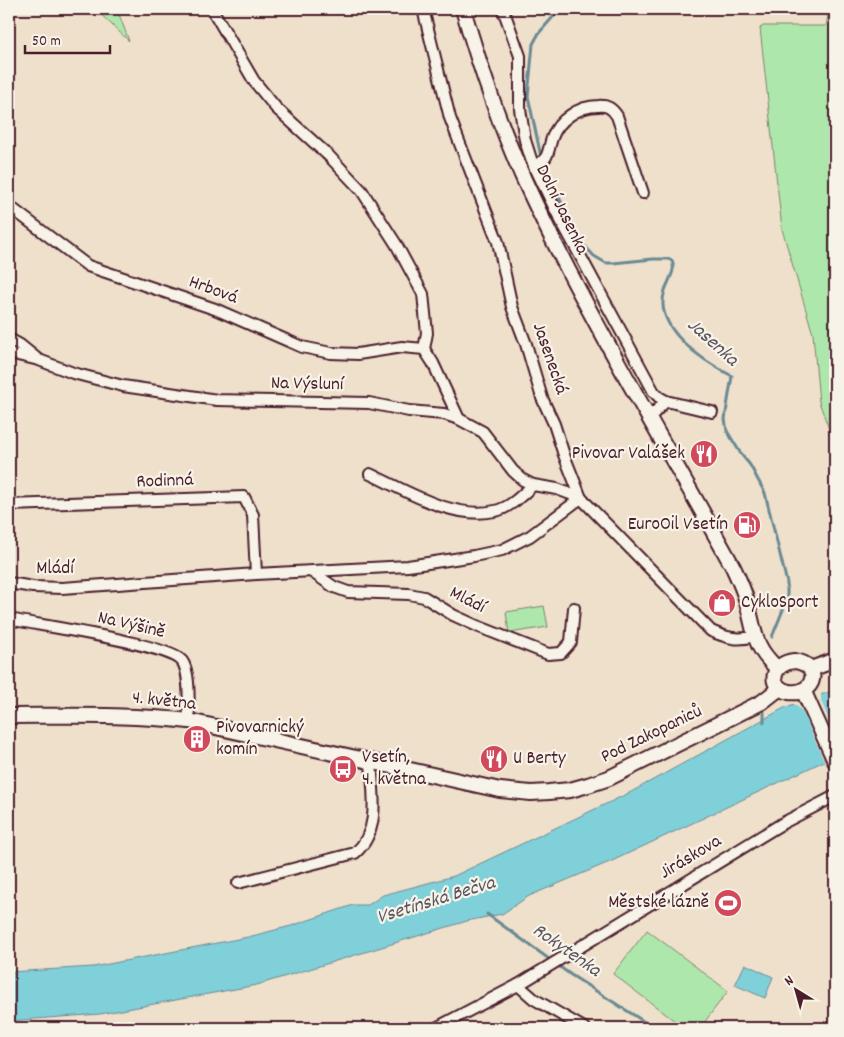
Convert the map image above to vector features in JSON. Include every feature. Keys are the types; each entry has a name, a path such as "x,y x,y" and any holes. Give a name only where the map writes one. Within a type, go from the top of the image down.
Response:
{"street":[{"path":"212,9 254,81 276,108 329,156 362,191 396,244 423,294 427,333 424,349 433,363 459,419"},
{"name":"Jasenecká","path":"423,9 450,118 498,242 512,307 526,344 542,398 581,498 711,631 726,638 738,640 755,636"},
{"name":"Dolní Jasenka","path":"463,9 488,90 533,200 568,268 742,586 755,636 764,655 777,668"},
{"name":"Dolní Jasenka","path":"503,9 520,56 520,109 525,140 539,164 557,213 649,384 656,394 666,401"},
{"name":"Dolní Jasenka","path":"539,164 554,133 574,113 587,107 609,107 617,116 643,193"},
{"name":"Hrbová","path":"9,206 88,266 215,309 302,347 332,353 358,354 402,347 424,349"},
{"path":"9,339 39,360"},
{"name":"Na Výsluní","path":"9,353 39,360 73,373 123,386 217,400 369,403 409,411 444,414 459,419 483,432 513,471 523,480 533,485 557,489 581,498"},
{"path":"650,417 666,401 712,412"},
{"path":"370,474 411,495 457,510 477,512 496,511 516,500 533,485"},
{"name":"Rodinná","path":"9,505 244,497 253,515 256,574"},
{"name":"Mládí","path":"9,583 33,587 62,588 256,574 408,566 502,550 530,536 581,498"},
{"name":"Mládí","path":"312,572 334,587 348,592 409,594 424,597 453,615 548,654 561,653 571,642 574,608"},
{"name":"Na Výšině","path":"9,619 115,639 171,654 182,661 186,671 189,721"},
{"path":"811,670 835,660"},
{"path":"794,661 803,663 811,670 813,680 805,692 791,692 780,688 774,680 777,668 784,663 794,661"},
{"name":"Pod Zakopaniců","path":"531,793 570,790 609,778 751,707 780,688"},
{"path":"805,692 835,761"},
{"name":"4. května","path":"9,716 103,715 189,721 371,763 500,790 531,793"},
{"path":"238,883 355,853 363,847 369,835 374,816 371,763"},
{"name":"Jiráskova","path":"436,1028 518,985 776,827 835,796"},
{"path":"518,985 534,999 584,1028"}],"green space":[{"path":"95,9 117,9 129,41"},
{"path":"829,9 835,9 835,437 832,437 819,402 813,334 782,229 760,28 763,26 826,26"},
{"path":"544,606 548,627 509,633 506,612"},
{"path":"647,930 728,991 700,1028 684,1028 613,974"}],"water":[{"name":"Vsetínská Bečva","path":"835,690 835,756 612,861 529,896 502,914 467,921 257,985 100,1014 9,1021 9,972 93,967 248,937 291,926 353,905 368,905 383,895 454,876 631,792 786,707"},
{"path":"745,964 773,977 765,998 735,985"}],"pier":[{"path":"821,692 821,701 835,734 835,759 825,763 802,711 791,703"}],"waterway":[{"name":"Jasenka","path":"560,9 539,33 533,44 528,96 543,166 582,243 594,256 606,263 653,259 669,259 672,261 673,269 664,294 663,307 667,320 674,332 684,343 732,376 725,419 727,431 750,465 765,493 787,583 787,600 772,637"},
{"name":"Jasenka","path":"764,712 764,722"},
{"name":"Rokytenka","path":"487,914 571,975 654,1028"}],"place":[{"name":"Pivovar Valášek","path":"704,454"},
{"name":"EuroOil Vsetín","path":"747,525"},
{"name":"CykloSport","path":"722,603"},
{"name":"Pivovarnický komín","path":"197,739"},
{"name":"U Berty","path":"494,759"},
{"name":"Vsetín, 4. května","path":"343,769"},
{"name":"Městské lázně","path":"728,903"}]}
